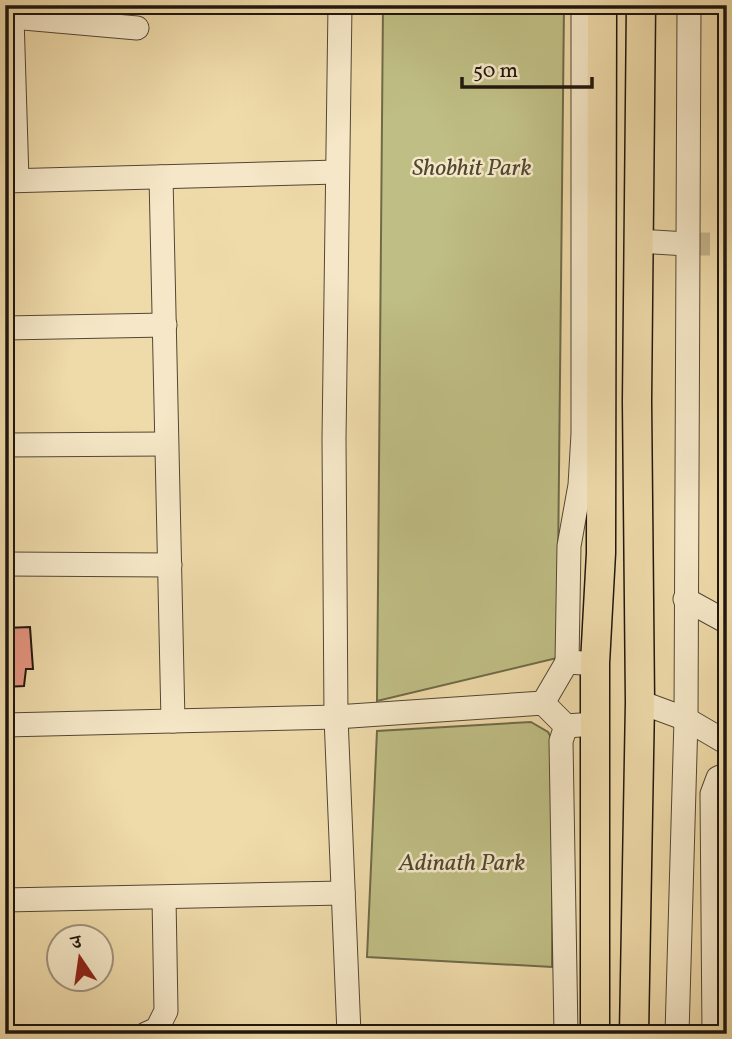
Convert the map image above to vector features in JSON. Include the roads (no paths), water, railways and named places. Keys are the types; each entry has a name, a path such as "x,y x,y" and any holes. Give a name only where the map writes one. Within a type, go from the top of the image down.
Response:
{"main road":[{"path":"595,1034 595,724 581,663 589,507 602,5"},
{"path":"634,1034 640,702 638,241 641,5"}],"street":[{"path":"340,5 334,439 336,717 349,1034"},
{"path":"5,725 336,717 543,703 581,663 569,631 569,546 589,507 583,433 583,5"},
{"path":"677,1034 686,719 684,687 689,5"},
{"path":"136,28 12,17 11,180 337,172"},
{"path":"161,177 173,721"},
{"path":"638,241 687,244"},
{"path":"5,328 165,325"},
{"path":"5,444 166,444"},
{"path":"5,564 170,565"},
{"path":"685,599 727,622"},
{"path":"640,702 686,719 727,743"},
{"path":"543,703 566,726 595,724"},
{"path":"566,726 561,741 566,1034"},
{"path":"714,1034 712,794 714,784 727,774"},
{"path":"5,900 343,894"},
{"path":"146,1034 158,1029 166,1011 164,898"},
{"path":"677,1007 714,1007"}],"tunnel":[{"path":"687,244 727,244"}],"park label":[{"name":"Shobhit Park","path":"472,167"},
{"name":"Adinath Park","path":"462,862"}]}
